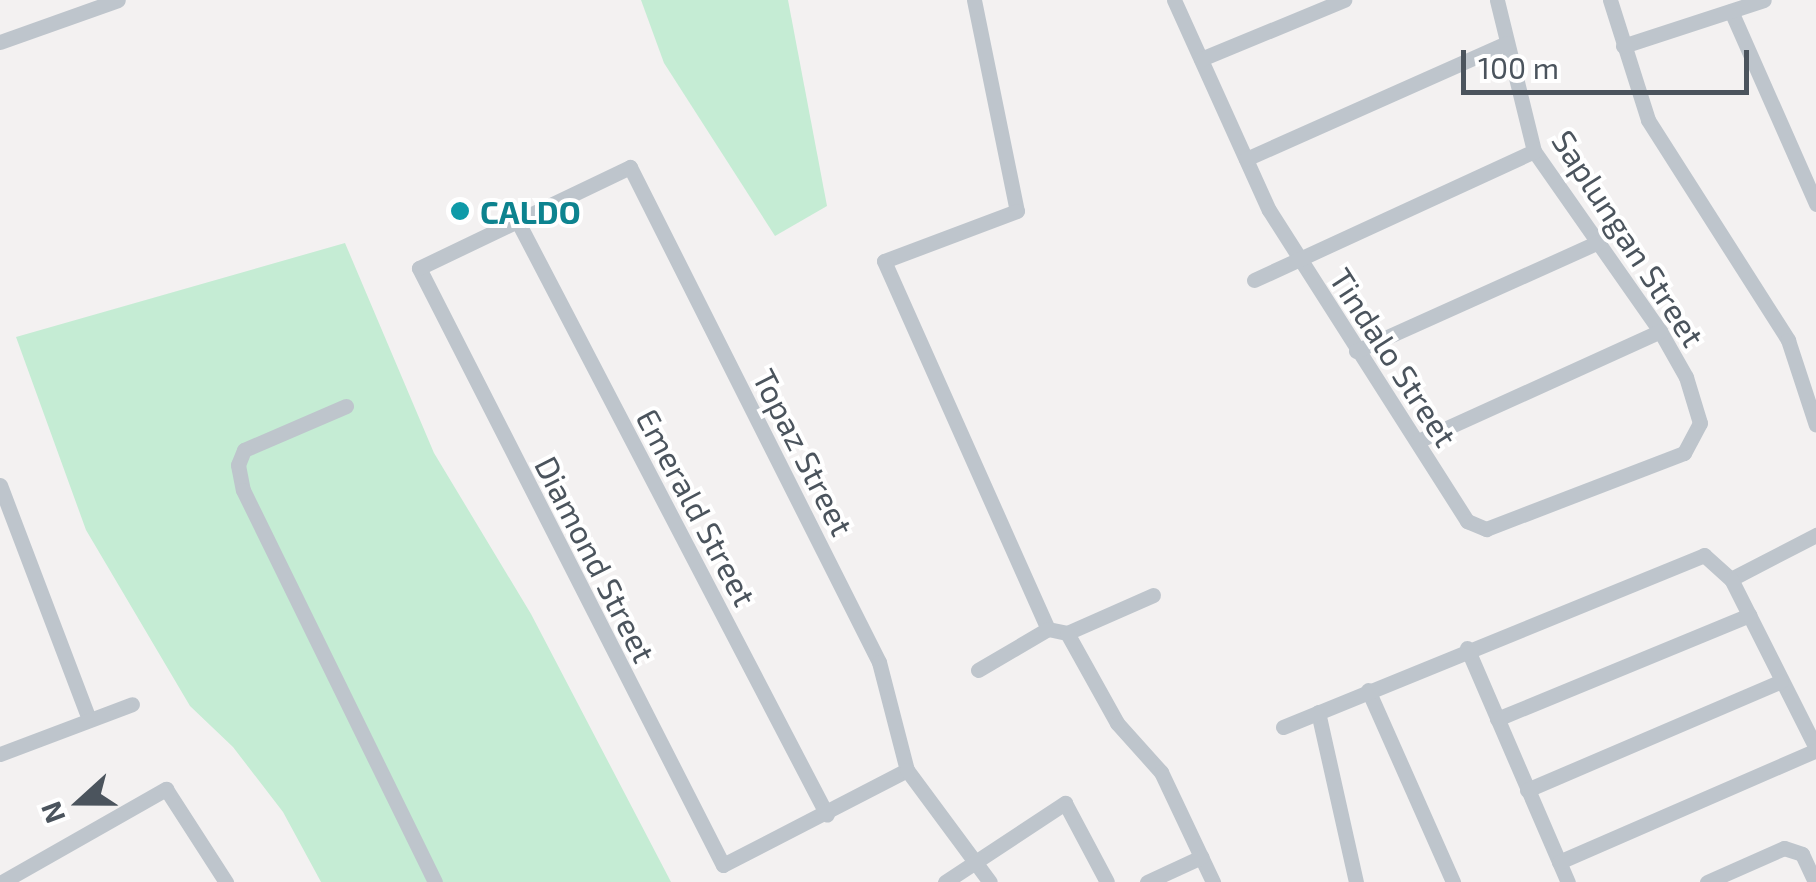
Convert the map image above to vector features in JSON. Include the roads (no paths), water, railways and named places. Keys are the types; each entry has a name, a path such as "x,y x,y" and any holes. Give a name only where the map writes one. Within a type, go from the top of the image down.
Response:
{"street":[{"path":"0,42 118,0"},
{"path":"974,0 1017,210 884,261 1048,629"},
{"name":"Tindalo Street","path":"1174,0 1246,159 1297,258 1468,520 1486,529 1693,446"},
{"path":"1200,59 1344,0"},
{"name":"Saplungan Street","path":"1497,0 1534,151 1660,332 1686,376 1700,424 1693,446"},
{"path":"1610,0 1648,120 1788,340 1813,397 1816,425"},
{"path":"1623,46 1764,0"},
{"path":"1731,11 1816,204"},
{"path":"1246,159 1506,44"},
{"path":"1254,280 1534,151"},
{"name":"Topaz Street","path":"519,224 630,167 879,662 907,770"},
{"name":"Diamond Street","path":"519,224 418,268 716,857 732,866 827,815"},
{"name":"Emerald Street","path":"519,224 827,815"},
{"path":"1356,352 1599,242"},
{"path":"1418,442 1660,332"},
{"path":"346,406 244,450 238,464 243,490 435,882"},
{"path":"0,486 89,720"},
{"path":"1732,578 1816,536"},
{"path":"1284,727 1467,648 1704,555 1732,578 1816,749 1559,862"},
{"path":"978,670 1048,629 1067,634 1153,594"},
{"path":"1497,719 1749,615"},
{"path":"1067,634 1117,722 1160,772 1212,882"},
{"path":"1467,648 1568,882"},
{"path":"1528,790 1781,681"},
{"path":"1368,690 1453,882"},
{"path":"0,754 132,704"},
{"path":"1800,718 1816,710"},
{"path":"1318,712 1356,882"},
{"path":"827,815 907,770 971,863 990,882"},
{"path":"2,882 166,789 226,882"},
{"path":"946,882 1065,803 1107,882"},
{"path":"1707,882 1733,877 1784,848 1802,854 1815,882"},
{"path":"1147,882 1202,858"}],"place":[{"name":"CALDO","path":"460,211"}]}
